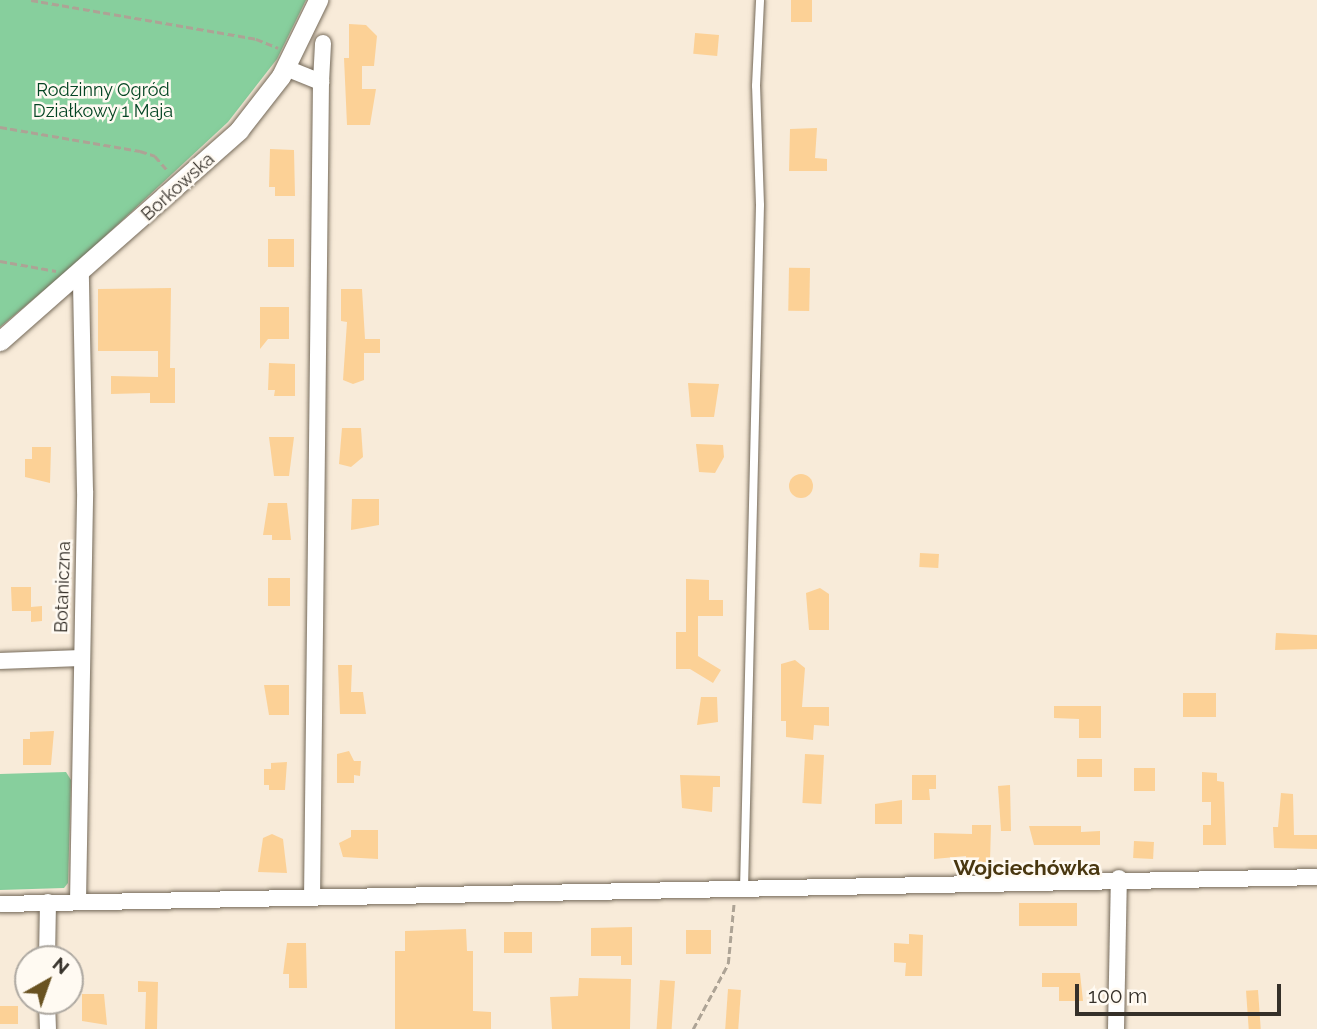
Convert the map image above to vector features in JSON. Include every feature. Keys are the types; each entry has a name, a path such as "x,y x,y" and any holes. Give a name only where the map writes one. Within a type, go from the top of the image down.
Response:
{"street":[{"name":"Borkowska","path":"0,341 81,273 231,138 318,0"},
{"path":"312,897 323,43"},
{"path":"279,63 321,82"},
{"name":"Botaniczna","path":"78,902 80,658 85,491 81,273"},
{"path":"0,661 80,658"},
{"path":"0,904 739,889 1119,878 1317,877"},
{"path":"1115,1029 1119,878"},
{"path":"47,945 48,902"}],"lane":[{"path":"739,889 760,205 756,86 760,0"}],"path":[{"path":"32,0 256,39 278,48"},
{"path":"279,63 278,48 282,39"},
{"path":"0,127 141,151 155,156 168,171"},
{"path":"160,180 176,165"},
{"path":"0,261 59,271 49,279"},
{"path":"693,1029 729,964 739,889"}],"green space":[{"name":"Rodzinny Ogród Działkowy 1 Maja","path":"0,0 306,0 277,59 228,122 73,266 0,327"},
{"path":"66,772 71,780 68,883 64,888 0,890 0,774"}],"building":[{"path":"791,0 812,0 812,22 791,22"},
{"path":"349,24 366,25 377,36 374,66 362,66 362,89 376,89 370,125 347,125 344,58 349,58"},
{"path":"695,33 719,35 717,56 693,54"},
{"path":"817,128 815,158 827,159 827,171 789,171 790,129"},
{"path":"270,149 294,150 295,196 275,196 275,187 269,187"},
{"path":"268,239 294,239 294,267 268,267"},
{"path":"789,268 810,268 809,311 788,311"},
{"path":"171,288 170,368 175,368 175,403 150,403 150,393 111,394 111,376 158,377 158,351 98,351 98,289"},
{"path":"341,289 362,289 365,339 380,339 380,353 364,353 364,380 353,384 343,380 347,322 341,321"},
{"path":"260,307 289,307 289,339 268,339 260,349"},
{"path":"269,363 295,364 295,396 274,396 275,390 268,390"},
{"path":"688,383 719,384 714,417 691,417"},
{"path":"342,428 361,428 363,457 351,467 339,464"},
{"path":"269,437 294,437 289,476 274,476"},
{"path":"696,444 723,445 724,457 715,473 699,472"},
{"path":"32,447 51,447 50,483 25,477 25,459 32,459"},
{"path":"796,474 806,474 813,481 813,491 806,498 796,498 789,491 789,481"},
{"path":"352,499 379,499 379,525 351,530"},
{"path":"268,503 287,503 291,540 272,540 272,535 263,535"},
{"path":"920,553 939,554 938,568 919,567"},
{"path":"268,578 290,578 290,606 268,606"},
{"path":"686,579 709,580 709,600 723,600 723,616 698,616 698,656 721,670 713,683 690,669 676,669 676,632 686,632"},
{"path":"11,587 31,587 31,607 42,606 42,621 31,622 31,611 12,611"},
{"path":"820,588 829,594 829,630 809,630 806,593"},
{"path":"1276,633 1317,635 1317,649 1275,650"},
{"path":"795,660 805,668 802,707 829,707 829,726 814,725 813,740 786,737 786,721 781,721 781,664"},
{"path":"338,665 352,665 351,692 363,692 366,714 340,714"},
{"path":"264,685 289,685 289,715 269,715"},
{"path":"1183,693 1216,693 1216,717 1183,717"},
{"path":"701,697 717,697 718,722 697,725"},
{"path":"1054,706 1101,706 1101,738 1079,738 1079,719 1054,718"},
{"path":"54,731 51,765 23,765 23,739 30,739 30,732"},
{"path":"349,751 354,761 361,761 360,776 354,775 354,783 337,783 337,754"},
{"path":"805,754 824,755 821,804 802,803"},
{"path":"1077,759 1102,759 1102,777 1077,777"},
{"path":"287,762 285,790 269,790 269,785 264,785 264,769 271,769 271,763"},
{"path":"1134,768 1155,768 1155,791 1134,791"},
{"path":"1202,772 1217,773 1217,781 1224,782 1226,845 1203,845 1203,825 1211,825 1211,802 1202,802"},
{"path":"680,775 720,776 720,787 713,787 712,812 682,808"},
{"path":"912,775 936,775 936,789 929,789 930,800 912,800"},
{"path":"1010,785 1011,831 1001,831 998,786"},
{"path":"1281,793 1293,794 1294,835 1317,835 1317,849 1274,848 1273,827 1278,827"},
{"path":"902,800 902,824 875,824 875,804"},
{"path":"972,825 991,825 990,862 966,862 966,856 934,859 934,833 972,834"},
{"path":"1029,826 1081,826 1081,832 1100,831 1100,845 1034,845"},
{"path":"351,830 378,830 378,859 343,857 339,843 351,837"},
{"path":"272,834 283,839 287,873 258,872 263,838"},
{"path":"1134,841 1154,842 1153,859 1133,858"},
{"path":"1019,903 1077,903 1077,926 1019,926"},
{"path":"632,927 632,965 621,965 621,956 591,956 591,928"},
{"path":"466,929 467,951 473,951 473,1011 491,1012 491,1029 395,1029 395,951 405,951 405,931"},
{"path":"686,930 711,930 711,954 686,954"},
{"path":"504,932 532,932 532,953 504,953"},
{"path":"909,934 923,935 922,976 905,976 906,963 894,962 894,943 909,944"},
{"path":"287,943 306,943 307,988 289,988 289,974 283,974"},
{"path":"1042,973 1080,973 1083,1001 1059,1001 1059,987 1042,987"},
{"path":"579,978 631,979 630,1029 552,1029 550,997 578,996"},
{"path":"660,980 675,981 672,1029 657,1029"},
{"path":"138,981 158,982 157,1029 145,1029 146,992 138,992"},
{"path":"728,989 741,990 738,1029 725,1029"},
{"path":"1258,990 1261,1029 1249,1029 1246,991"},
{"path":"84,994 104,994 107,1025 82,1021"},
{"path":"0,1006 14,1006 14,1015 18,1015 18,1024 0,1024"}],"district":[{"name":"Wojciechówka","path":"1027,868"}]}
